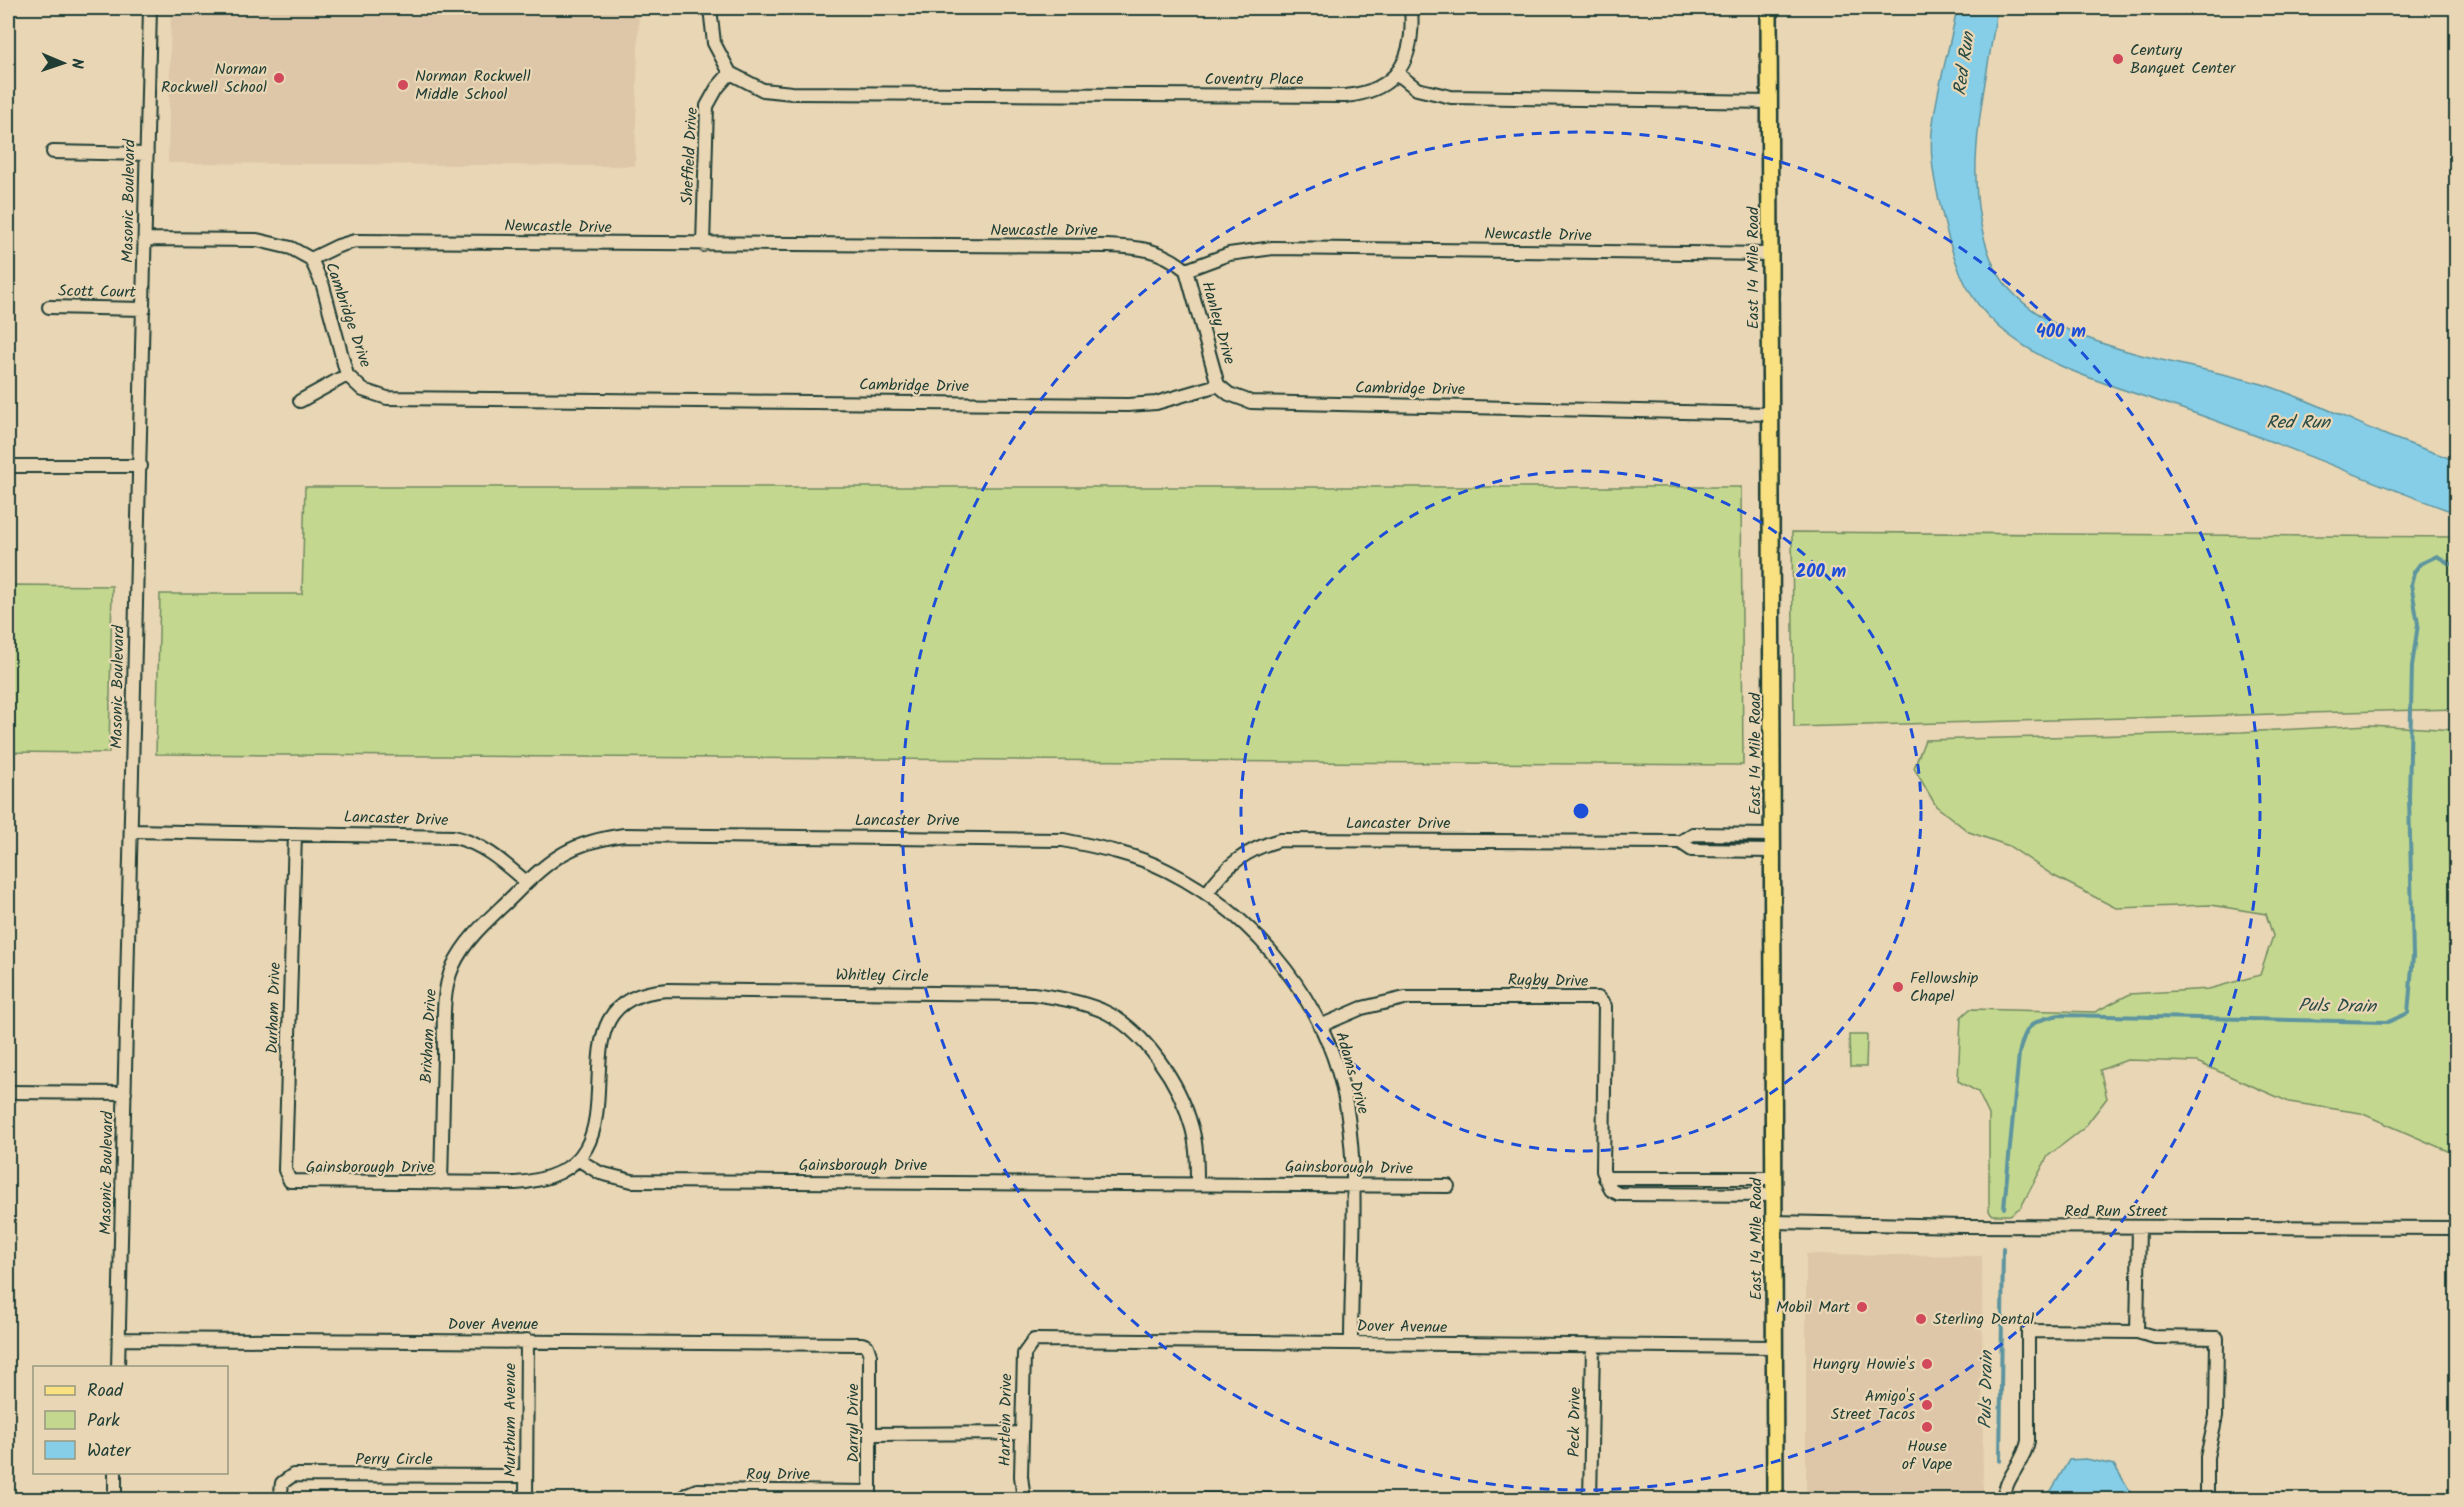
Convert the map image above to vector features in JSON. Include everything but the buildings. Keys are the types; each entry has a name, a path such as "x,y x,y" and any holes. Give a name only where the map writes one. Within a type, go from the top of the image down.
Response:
{"main road":[{"name":"East 14 Mile Road","path":"1769,8 1775,1500"}],"street":[{"name":"Masonic Boulevard","path":"118,1366 150,8"},
{"path":"710,8 714,43 730,74"},
{"path":"1411,8 1409,50 1398,74 1417,89 1451,97 1770,102"},
{"name":"Coventry Place","path":"730,74 763,90 792,93 1333,96 1367,93 1398,74"},
{"name":"Sheffield Drive","path":"703,245 707,106 717,88 730,74"},
{"path":"53,152 147,154"},
{"name":"Cambridge Drive","path":"145,239 257,240 291,248 311,259 329,307 347,375 363,390 378,396 1128,405 1156,403 1218,385 1229,394 1251,402 1772,414"},
{"name":"Newcastle Drive","path":"311,259 338,246 355,242 1140,247 1166,256 1186,270 1229,254 1273,248 1771,254"},
{"name":"Hanley Drive","path":"1186,270 1218,385"},
{"name":"Scott Court","path":"49,307 144,309"},
{"path":"300,400 347,375"},
{"path":"8,466 141,466"},
{"name":"Lancaster Drive","path":"131,831 454,837 471,841 485,849 526,882 572,847 591,840 624,834 1063,840 1118,853 1167,870 1207,893 1234,860 1263,844 1280,840 1680,842 1693,834 1773,835"},
{"name":"Durham Drive","path":"290,1181 285,1170 295,834"},
{"name":"Lancaster Drive","path":"1680,842 1692,850 1773,851"},
{"name":"Brixham Drive","path":"441,1184 444,1021 447,985 452,967 475,934 526,882"},
{"name":"Adams Drive","path":"1207,893 1247,926 1269,950 1305,998 1332,1056 1347,1108 1352,1185 1351,1343"},
{"name":"Whitley Circle","path":"579,1160 591,1139 597,1116 603,1032 615,1012 633,997 668,990 1033,994 1058,997 1103,1011 1140,1039 1157,1057 1180,1095 1192,1128 1197,1183"},
{"name":"Rugby Drive","path":"1320,1026 1368,1006 1416,997 1598,998 1605,1006 1605,1178"},
{"path":"8,1092 125,1093"},
{"name":"Gainsborough Drive","path":"290,1181 441,1184 534,1182 565,1171 579,1160 600,1173 632,1180 1448,1186"},
{"path":"1774,1178 1605,1178 1611,1190 1619,1194 1774,1195"},
{"name":"Red Run Street","path":"1774,1222 2457,1228"},
{"path":"2137,1332 2139,1227"},
{"path":"2003,1500 2008,1479 2026,1452 2028,1441 2028,1331 2137,1332 2155,1337 2217,1338 2216,1416 2207,1457 2207,1500"},
{"name":"Dover Avenue","path":"119,1339 527,1340 856,1344 867,1346"},
{"name":"Dover Avenue","path":"1029,1343 1040,1339 1775,1347"},
{"name":"Murthum Avenue","path":"526,1500 527,1340"},
{"name":"Hartlein Drive","path":"1024,1500 1022,1433 1024,1354 1029,1343"},
{"name":"Darryl Drive","path":"867,1346 870,1355 870,1496"},
{"name":"Peck Drive","path":"1590,1500 1593,1346"},
{"path":"870,1434 1022,1433"},
{"path":"115,1500 116,1474"},
{"name":"Perry Circle","path":"280,1500 282,1483 293,1475 526,1476"},
{"name":"Roy Drive","path":"686,1497 697,1490 870,1496"},
{"path":"1146,1500 1318,1500"}],"shaded area":[{"name":"Norman Rockwell Middle School","path":"171,8 639,8 635,166 168,163"},
{"path":"1806,1254 1982,1256 1983,1499 1806,1499"}],"green space":[{"path":"305,487 1741,487 1743,765 156,754 160,594 302,594"},
{"path":"1792,532 2456,537 2456,709 1794,727"},
{"path":"8,585 112,586 109,753 8,752"},
{"path":"2369,725 2456,730 2456,1152 2450,1152 2361,1113 2289,1102 2197,1062 2127,1060 2100,1070 2107,1098 2084,1128 2048,1156 2021,1207 2010,1215 1993,1215 1989,1211 1989,1115 1978,1092 1958,1081 1961,1017 1970,1009 2095,1012 2130,994 2209,989 2260,975 2273,936 2266,914 2211,905 2116,908 2054,876 2009,846 1969,832 1936,806 1914,768 1925,740 2242,732"},
{"path":"1849,1035 1867,1035 1866,1067 1850,1067"}],"water":[{"name":"Red Run","path":"1957,8 1997,8 1978,134 1977,197 1982,228 1991,259 2009,289 2037,313 2071,331 2110,346 2262,384 2388,436 2456,461 2456,513 2227,425 2084,376 2031,350 1987,315 1971,294 1955,259 1939,200 1933,166 1931,143 1934,116"},
{"path":"2086,1459 2114,1465 2135,1499 2028,1499 2051,1491 2069,1460"}],"waterway":[{"name":"Puls Drain","path":"2004,1208 2019,1054 2027,1030 2036,1022 2059,1015 2388,1022 2408,1013 2413,956 2409,798 2412,666 2418,624 2411,584 2414,572 2420,564 2437,556 2450,564 2456,563"},
{"name":"Puls Drain","path":"2000,1461 2003,1248"}],"place":[{"name":"Century Banquet Center","path":"2118,59"},
{"name":"Norman Rockwell School","path":"279,78"},
{"name":"Norman Rockwell Middle School","path":"403,85"},
{"name":"Fellowship Chapel","path":"1898,987"},
{"name":"Mobil Mart","path":"1862,1307"},
{"name":"Sterling Dental","path":"1921,1319"},
{"name":"Hungry Howie's","path":"1927,1364"},
{"name":"Amigo's Street Tacos","path":"1927,1405"},
{"name":"House of Vape","path":"1927,1427"}]}
